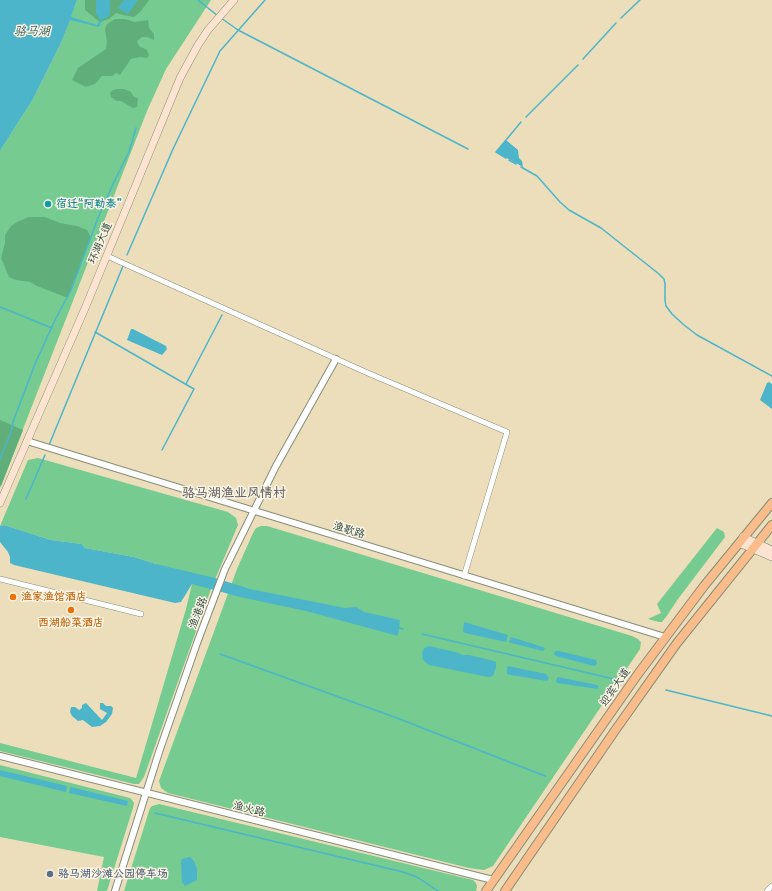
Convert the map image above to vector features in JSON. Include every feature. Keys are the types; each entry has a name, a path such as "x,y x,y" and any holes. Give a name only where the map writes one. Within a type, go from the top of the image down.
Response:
{"highway":[{"name":"迎宾大道","path":"486,891 638,674 741,540 772,503"},
{"path":"505,891 677,643 772,525"}],"main road":[{"name":"环湖大道","path":"0,503 107,256 180,78 208,30 234,0"},
{"path":"741,540 755,546 772,557"},
{"path":"755,546 772,550"}],"street":[{"path":"107,256 336,359 507,432 464,576"},
{"name":"渔港路","path":"115,891 159,752 199,637 226,569 276,466 336,359"},
{"name":"渔歌路","path":"27,441 665,638"},
{"path":"0,579 141,614"},
{"name":"渔火路","path":"0,756 146,794 493,880"},
{"path":"767,891 772,886"}],"green space":[{"path":"77,0 211,0 166,69 147,111 0,488 0,151 33,99 61,43"},
{"path":"85,0 149,0 141,11 134,17 116,13 109,19 100,22 85,10"},
{"path":"115,19 125,19 134,22 148,20 149,28 154,34 154,40 147,37 142,37 137,41 139,46 147,50 149,55 147,58 140,57 131,59 120,75 116,73 112,76 102,76 95,84 86,87 72,80 78,68 106,49 107,42 105,30 107,24"},
{"path":"117,89 124,89 131,92 134,97 138,98 137,107 133,108 121,101 116,101 111,97 110,93"},
{"path":"29,217 45,217 60,223 77,226 87,230 91,237 68,298 30,282 16,280 9,277 1,258 5,243 5,235 11,226"},
{"path":"0,420 23,430 1,486 0,485"},
{"path":"38,458 228,512 236,518 238,525 211,589 144,777 139,784 0,751 0,743 136,778 192,584 156,564 134,557 85,548 82,544 51,540 4,525 0,526 28,460"},
{"path":"267,526 632,636 641,642 640,649 493,866 484,870 469,868 168,793 161,788 159,781 237,569 253,533 256,528"},
{"path":"717,528 724,532 725,537 666,617 662,622 648,619 661,613 657,604"},
{"path":"0,765 130,798 132,800 134,803 133,808 107,891 97,891 104,857 0,837"},
{"path":"159,804 473,880 476,883 476,891 124,891 150,808"}],"water":[{"name":"骆马湖","path":"0,0 77,0 71,17 97,25 100,20 96,13 96,0 110,0 109,16 102,20 99,27 70,20 61,43 33,99 0,151"},
{"path":"124,0 138,0 128,14 118,8"},
{"path":"506,140 518,150 519,158 522,161 523,167 496,152"},
{"path":"131,329 166,346 167,349 162,355 127,340"},
{"path":"769,382 772,384 772,409 760,400 767,383"},
{"path":"4,525 51,540 82,544 85,548 134,557 156,564 215,578 250,589 345,608 356,607 364,612 400,620 398,636 306,611 240,597 192,584 181,602 175,603 14,565 10,563 8,552 0,542 0,526"},
{"path":"464,622 508,635 506,642 465,633 463,631"},
{"path":"511,637 545,648 543,651 511,643 509,642"},
{"path":"429,646 462,655 469,655 494,661 496,662 496,667 493,676 488,677 429,665 423,660 422,654 424,648"},
{"path":"555,651 596,660 597,664 594,666 556,656 554,654"},
{"path":"508,666 546,674 549,678 547,681 507,674"},
{"path":"558,677 597,685 598,689 557,683 556,680"},
{"path":"86,703 102,720 107,713 100,709 100,703 113,708 112,714 106,722 100,726 92,727 83,720 78,721 70,712 71,707 75,707 79,710 82,708 82,705"},
{"path":"0,770 67,786 66,792 0,776"},
{"path":"70,787 128,801 127,806 69,793"},
{"path":"190,857 194,861 197,869 197,880 185,886 182,882 181,862 182,859"}],"waterway":[{"path":"198,0 218,16"},
{"path":"127,255 173,149 220,51 265,0"},
{"path":"621,18 640,0"},
{"path":"221,18 238,30 468,149"},
{"path":"583,59 616,23"},
{"path":"526,117 578,65"},
{"path":"506,158 496,152 521,122"},
{"path":"0,459 35,364 55,320 71,290 98,218 129,152 136,128"},
{"path":"509,160 516,164"},
{"path":"521,167 537,176 569,210 601,228 659,274 664,279 666,306 684,325 697,335 772,376"},
{"path":"49,445 123,266"},
{"path":"0,307 52,328"},
{"path":"186,384 222,315"},
{"path":"95,332 194,389 162,450"},
{"path":"26,499 45,455"},
{"path":"399,628 403,629"},
{"path":"422,634 614,679"},
{"path":"220,654 397,718 545,776"},
{"path":"666,690 772,716"},
{"path":"155,813 403,872 417,877 438,891"}],"place":[{"name":"宿迁“阿勒泰”","path":"48,204"},
{"name":"渔家渔馆酒店","path":"13,597"},
{"name":"西湖船菜酒店","path":"71,610"},
{"name":"骆马湖沙滩公园停车场","path":"50,874"}],"district":[{"name":"骆马湖渔业风情村","path":"234,493"}]}
